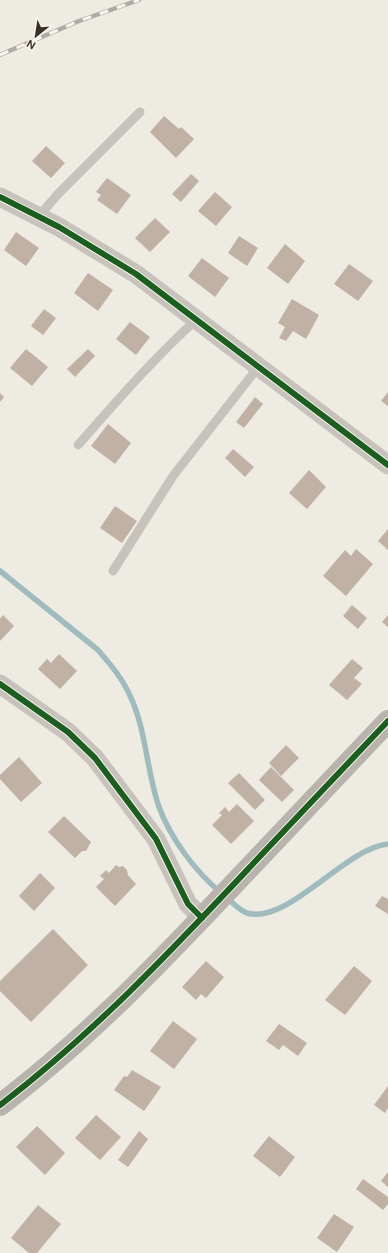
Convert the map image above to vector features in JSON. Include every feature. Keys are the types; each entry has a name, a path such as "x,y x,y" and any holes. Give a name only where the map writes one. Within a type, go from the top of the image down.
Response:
{"street":[{"path":"0,198 39,216 107,255 197,319 388,465"},
{"path":"0,684 68,732 95,758 156,839 188,904 208,912"},
{"path":"0,1105 39,1075 115,1007 208,912 388,721"}],"lane":[{"path":"39,216 58,194 140,112"},
{"path":"78,445 118,399 174,340 197,319"},
{"path":"113,571 173,476 259,366"}],"building":[{"path":"164,116 179,129 181,127 194,139 176,158 150,132"},
{"path":"46,146 65,163 51,178 32,161"},
{"path":"191,174 199,181 181,202 172,194"},
{"path":"107,178 131,195 117,214 97,200 101,195 96,192"},
{"path":"215,192 232,207 216,226 198,211"},
{"path":"155,218 170,232 150,252 135,238"},
{"path":"16,232 39,248 26,266 4,250"},
{"path":"239,236 258,248 247,266 228,253"},
{"path":"285,244 305,261 288,284 267,268"},
{"path":"202,258 229,278 215,297 188,276"},
{"path":"349,264 373,281 358,301 334,284"},
{"path":"88,273 113,290 98,311 74,293"},
{"path":"292,299 319,315 306,339 293,331 286,341 279,338 285,327 278,323"},
{"path":"44,309 56,318 43,335 31,326"},
{"path":"130,322 150,337 136,355 116,339"},
{"path":"26,349 48,367 32,386 10,368"},
{"path":"88,349 95,356 75,377 67,369"},
{"path":"388,392 388,406 381,401"},
{"path":"0,393 4,397 0,402"},
{"path":"255,397 263,404 244,428 236,422"},
{"path":"108,424 131,443 115,464 91,446"},
{"path":"233,449 254,467 245,477 225,458"},
{"path":"309,470 326,487 307,509 289,493"},
{"path":"115,506 137,521 122,543 100,528"},
{"path":"388,529 388,550 378,541"},
{"path":"356,549 373,564 346,596 323,576 345,550 351,556"},
{"path":"352,605 367,618 358,629 343,616"},
{"path":"3,615 14,626 0,641 0,619"},
{"path":"388,615 388,627 382,622"},
{"path":"59,654 77,671 60,689 38,669 47,659 51,663"},
{"path":"352,659 363,668 354,678 362,684 347,700 329,685"},
{"path":"286,745 299,758 281,776 269,763"},
{"path":"19,757 42,783 21,802 0,779 0,775"},
{"path":"271,767 294,790 282,802 259,780"},
{"path":"239,773 265,800 255,810 228,783"},
{"path":"237,804 254,821 231,844 212,825 222,815 219,813 225,807 229,812"},
{"path":"64,816 91,842 86,851 82,851 75,858 48,832"},
{"path":"116,865 119,867 123,866 127,870 128,875 136,884 115,906 96,887 104,879 100,876 106,870 109,873"},
{"path":"40,873 55,888 34,911 19,896"},
{"path":"382,896 388,899 388,914 375,906"},
{"path":"53,929 88,965 31,1022 0,991 0,981"},
{"path":"206,961 224,977 206,998 201,994 196,1000 182,987"},
{"path":"354,966 372,981 345,1015 325,1000"},
{"path":"173,1021 197,1039 174,1069 150,1051"},
{"path":"279,1024 307,1043 298,1056 283,1045 279,1050 266,1041"},
{"path":"132,1070 161,1087 144,1111 114,1090 124,1076 127,1077"},
{"path":"388,1086 388,1108 385,1113 374,1105"},
{"path":"96,1115 121,1137 100,1160 75,1138"},
{"path":"37,1126 65,1153 45,1175 16,1147"},
{"path":"139,1131 148,1139 128,1167 118,1160"},
{"path":"269,1136 295,1157 280,1177 253,1156"},
{"path":"388,1172 388,1187 381,1181"},
{"path":"363,1179 388,1197 388,1204 383,1210 356,1189"},
{"path":"38,1205 61,1224 37,1253 29,1253 11,1238"},
{"path":"334,1214 354,1227 337,1252 317,1238"}],"waterway":[{"path":"0,571 98,650 120,678 128,691 136,710 155,794 164,819 170,831 193,865 221,893"},
{"path":"227,898 244,912 263,914 280,908 298,897 354,858 371,849 388,844"}],"railway":[{"path":"0,55 79,21 139,0"}],"cycle path":[{"path":"0,197 59,227 136,274 388,465"},
{"path":"0,684 68,732 95,758 156,839 188,904 202,918"},
{"path":"0,1105 67,1050 129,992 190,931 388,721"}]}
